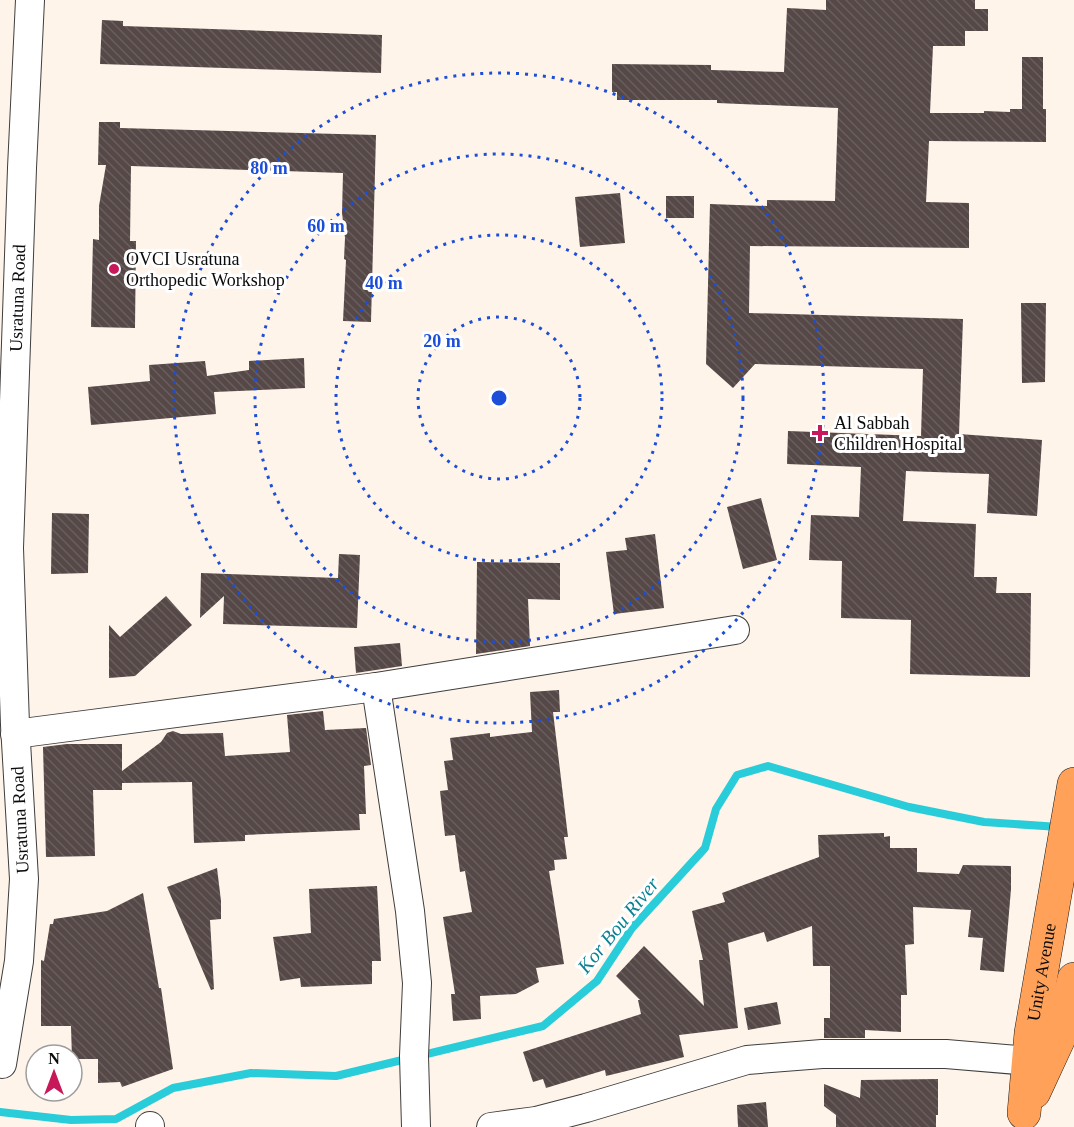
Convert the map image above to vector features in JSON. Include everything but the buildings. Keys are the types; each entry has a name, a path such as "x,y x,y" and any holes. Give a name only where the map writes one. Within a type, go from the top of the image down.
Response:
{"main road":[{"name":"Unity Avenue","path":"1021,1120 1031,1033 1074,784"},
{"name":"Unity Avenue","path":"1021,1120 1059,1038 1074,979"}],"street":[{"name":"Usratuna Road","path":"2,1064 19,961 24,879 15,734 9,548 11,195 30,0"},
{"path":"15,734 376,687 735,630"},
{"path":"376,687 410,911 416,971 414,1056 416,1127"},
{"path":"491,1127 536,1121 586,1108 747,1060 822,1054 946,1054 1029,1061"}],"waterway":[{"name":"Kor Bou River","path":"0,1112 71,1120 116,1119 173,1088 251,1073 336,1076 543,1026 597,981 632,928 705,848 716,809 737,775 768,766 909,807 984,822 1059,827"}],"place":[{"name":"OVCI Usratuna Orthopedic Workshop","path":"114,269"},
{"name":"Al Sabbah Children Hospital","path":"820,433"}]}
